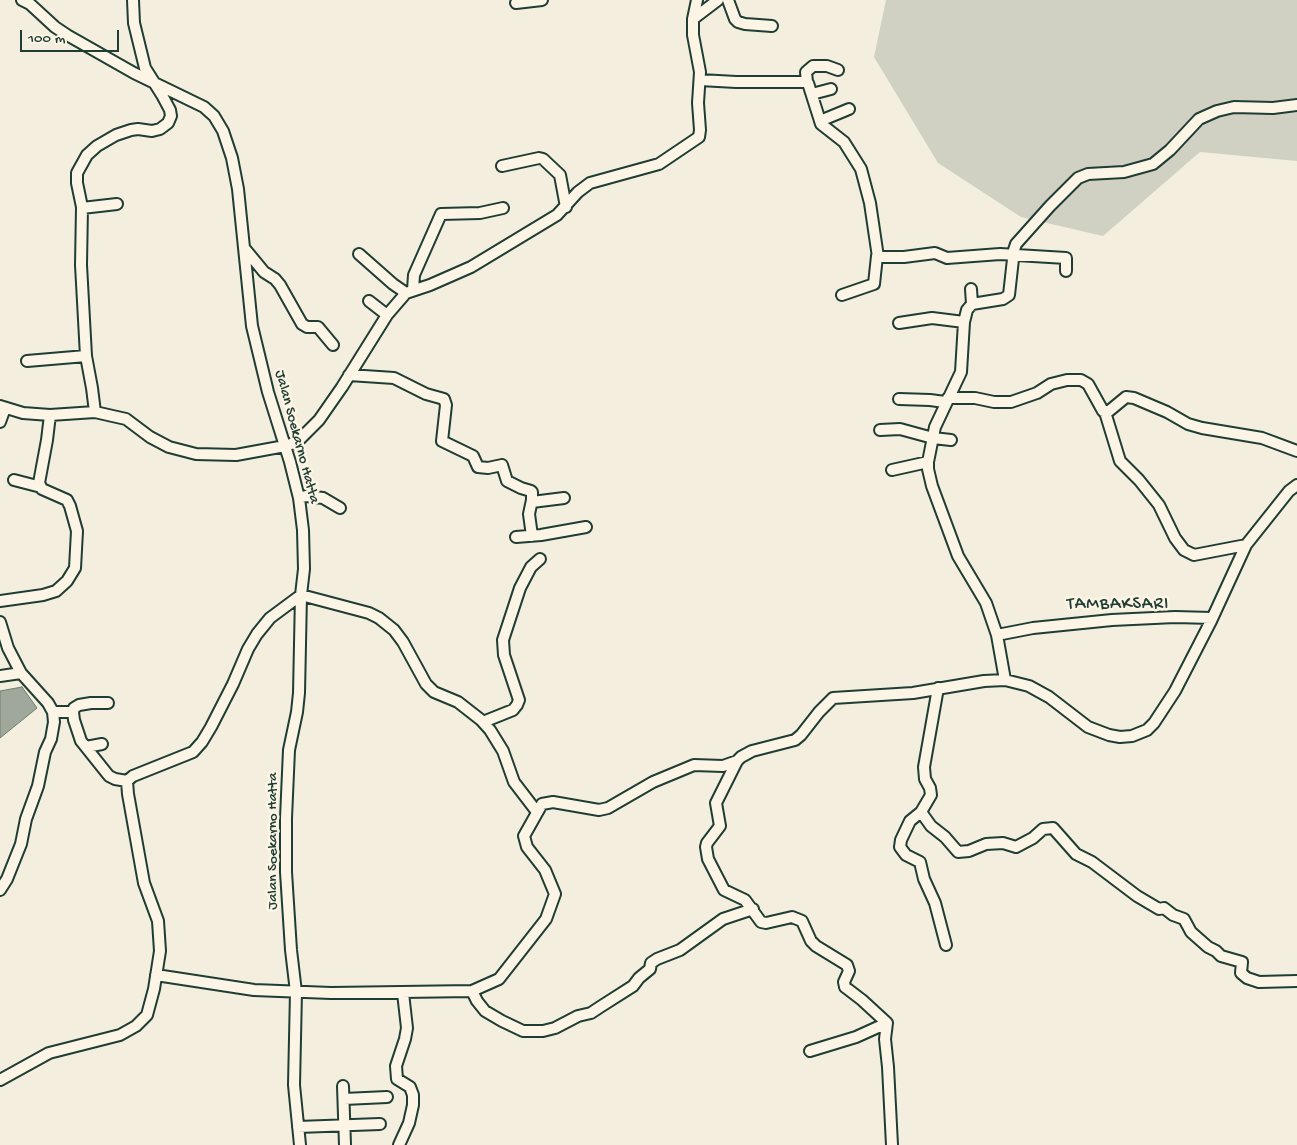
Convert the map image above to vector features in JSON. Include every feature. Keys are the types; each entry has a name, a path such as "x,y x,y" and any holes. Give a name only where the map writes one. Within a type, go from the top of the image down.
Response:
{"street":[{"name":"Jalan Soekarno Hatta","path":"22,0 30,4 55,28 134,73 204,107 214,116 232,158 238,190 252,326 268,392 299,498 304,541 299,693 289,750 286,818 286,872 296,992 294,1085 300,1145"},
{"path":"95,412 86,356 80,265 82,208 76,176 87,155 97,146 124,132 138,129 152,131 160,129 168,123 171,116 170,110 159,89 145,68 134,23 133,0"},
{"path":"516,3 542,0"},
{"path":"359,254 393,284 409,291 430,285 471,267 557,215 578,192 590,183 659,164 698,138 700,130 698,103 700,80 693,35 693,19 698,0"},
{"path":"693,19 718,0"},
{"path":"728,0 734,19 738,22 772,26"},
{"path":"838,70 827,66 813,66 806,72 807,82 820,121 844,142 861,169 870,203 877,256 874,284 842,295"},
{"path":"700,80 807,82"},
{"path":"812,94 831,89"},
{"path":"972,304 1004,299 1009,295 1014,248 1018,241 1068,187 1083,175 1124,172 1153,164 1170,150 1199,119 1217,111 1234,108 1297,106"},
{"path":"820,121 849,109"},
{"path":"502,166 538,158 544,159 560,175 566,207"},
{"path":"82,208 117,204"},
{"path":"0,422 2,407 23,413 50,415 95,412 126,419 150,437 170,447 196,454 236,455 297,442 311,429 349,374 386,315 409,291 414,275 441,214 480,213 503,208"},
{"path":"244,248 264,272 275,279 280,285 302,324 307,327 318,327 333,344"},
{"path":"877,256 882,258 904,257 935,253 947,258 988,255 1066,258 1066,271"},
{"path":"971,289 972,304 964,322 960,372 932,438 928,462 932,486 958,556 986,603 996,635 1005,680"},
{"path":"369,301 386,315"},
{"path":"899,323 932,318 964,322"},
{"path":"27,361 86,356"},
{"path":"349,374 394,378 426,394 444,399 446,405 442,441 473,456 478,468 502,465 507,481 532,492 529,514 532,536"},
{"path":"899,399 947,400 975,398 994,402 1011,402 1037,393 1051,384 1067,380 1081,380 1088,384 1101,409 1105,412 1120,461 1139,480 1159,505 1175,538 1184,550 1194,554 1246,544"},
{"path":"1105,412 1109,411 1121,400 1130,397 1188,424 1262,438 1297,451"},
{"path":"41,487 39,476 50,415"},
{"path":"880,430 900,429 932,438 951,440"},
{"path":"892,470 928,462"},
{"path":"0,601 43,595 56,591 68,581 75,568 77,531 67,500 51,494 41,487 14,480"},
{"path":"888,1024 845,987 844,982 849,971 847,965 816,946 811,941 802,921 792,917 766,923 761,922 753,909 739,896 724,890 722,887 708,859 706,847 711,835 720,826 716,803 737,760 752,751 795,740 833,698 912,693 984,680 1005,680 1029,686 1080,722 1098,731 1120,737 1132,736 1148,730 1176,691 1246,544 1297,485"},
{"path":"299,498 315,496 323,498 340,508"},
{"path":"532,502 564,498"},
{"path":"516,537 586,527"},
{"path":"483,722 513,710 519,700 504,655 503,640 513,604 520,588 531,567 540,559"},
{"path":"108,703 79,705 74,708 73,712 81,741 109,776 115,780 127,781 133,776 193,752 211,727 257,634 270,618 301,595 379,618 394,630 426,684 434,692 458,702 483,722 503,751 518,789 537,812"},
{"path":"996,635 1032,628 1112,620 1175,617 1212,618"},
{"path":"0,622 8,648 21,673 48,702 53,712 54,722 45,752 42,772 26,819 21,844 7,879 0,890"},
{"path":"0,676 21,673"},
{"path":"938,688 924,768 925,779 931,794 921,812 910,821 901,840 900,847 903,853 920,862 924,879 935,903 946,944"},
{"path":"53,712 73,712"},
{"path":"86,747 102,744"},
{"path":"156,975 254,990 402,993 472,991 499,979 546,919 555,894 545,870 528,847 524,836 542,804 548,802 600,810 608,808 653,782 694,765 723,766 737,760"},
{"path":"0,1080 49,1053 120,1035 136,1026 147,1015 160,951 158,921 144,883 127,781"},
{"path":"921,812 931,826 958,852 1003,843 1016,847 1044,830 1053,828 1076,854 1092,862 1137,896 1159,909 1164,908 1173,915 1184,919 1191,932 1221,956 1242,962 1241,973 1247,978 1259,982 1297,981"},
{"path":"472,991 476,1001 485,1011 523,1031 543,1031 556,1028 578,1016 591,1012 633,986 650,969 651,963 680,950 723,919 753,909"},
{"path":"400,1145 414,1105 414,1096 410,1087 398,1079 396,1066 407,1028 402,993"},
{"path":"810,1051 856,1037 888,1024"},
{"path":"888,1024 885,1039 892,1145"},
{"path":"343,1086 345,1145"},
{"path":"344,1099 388,1097"},
{"path":"298,1127 380,1124"}],"shaded area":[{"path":"886,0 1297,0 1297,161 1200,152 1103,236 1021,217 938,163 874,57"},
{"path":"22,687 37,708 0,738 0,691"}],"district":[{"name":"TAMBAKSARI","path":"1118,605"}]}
